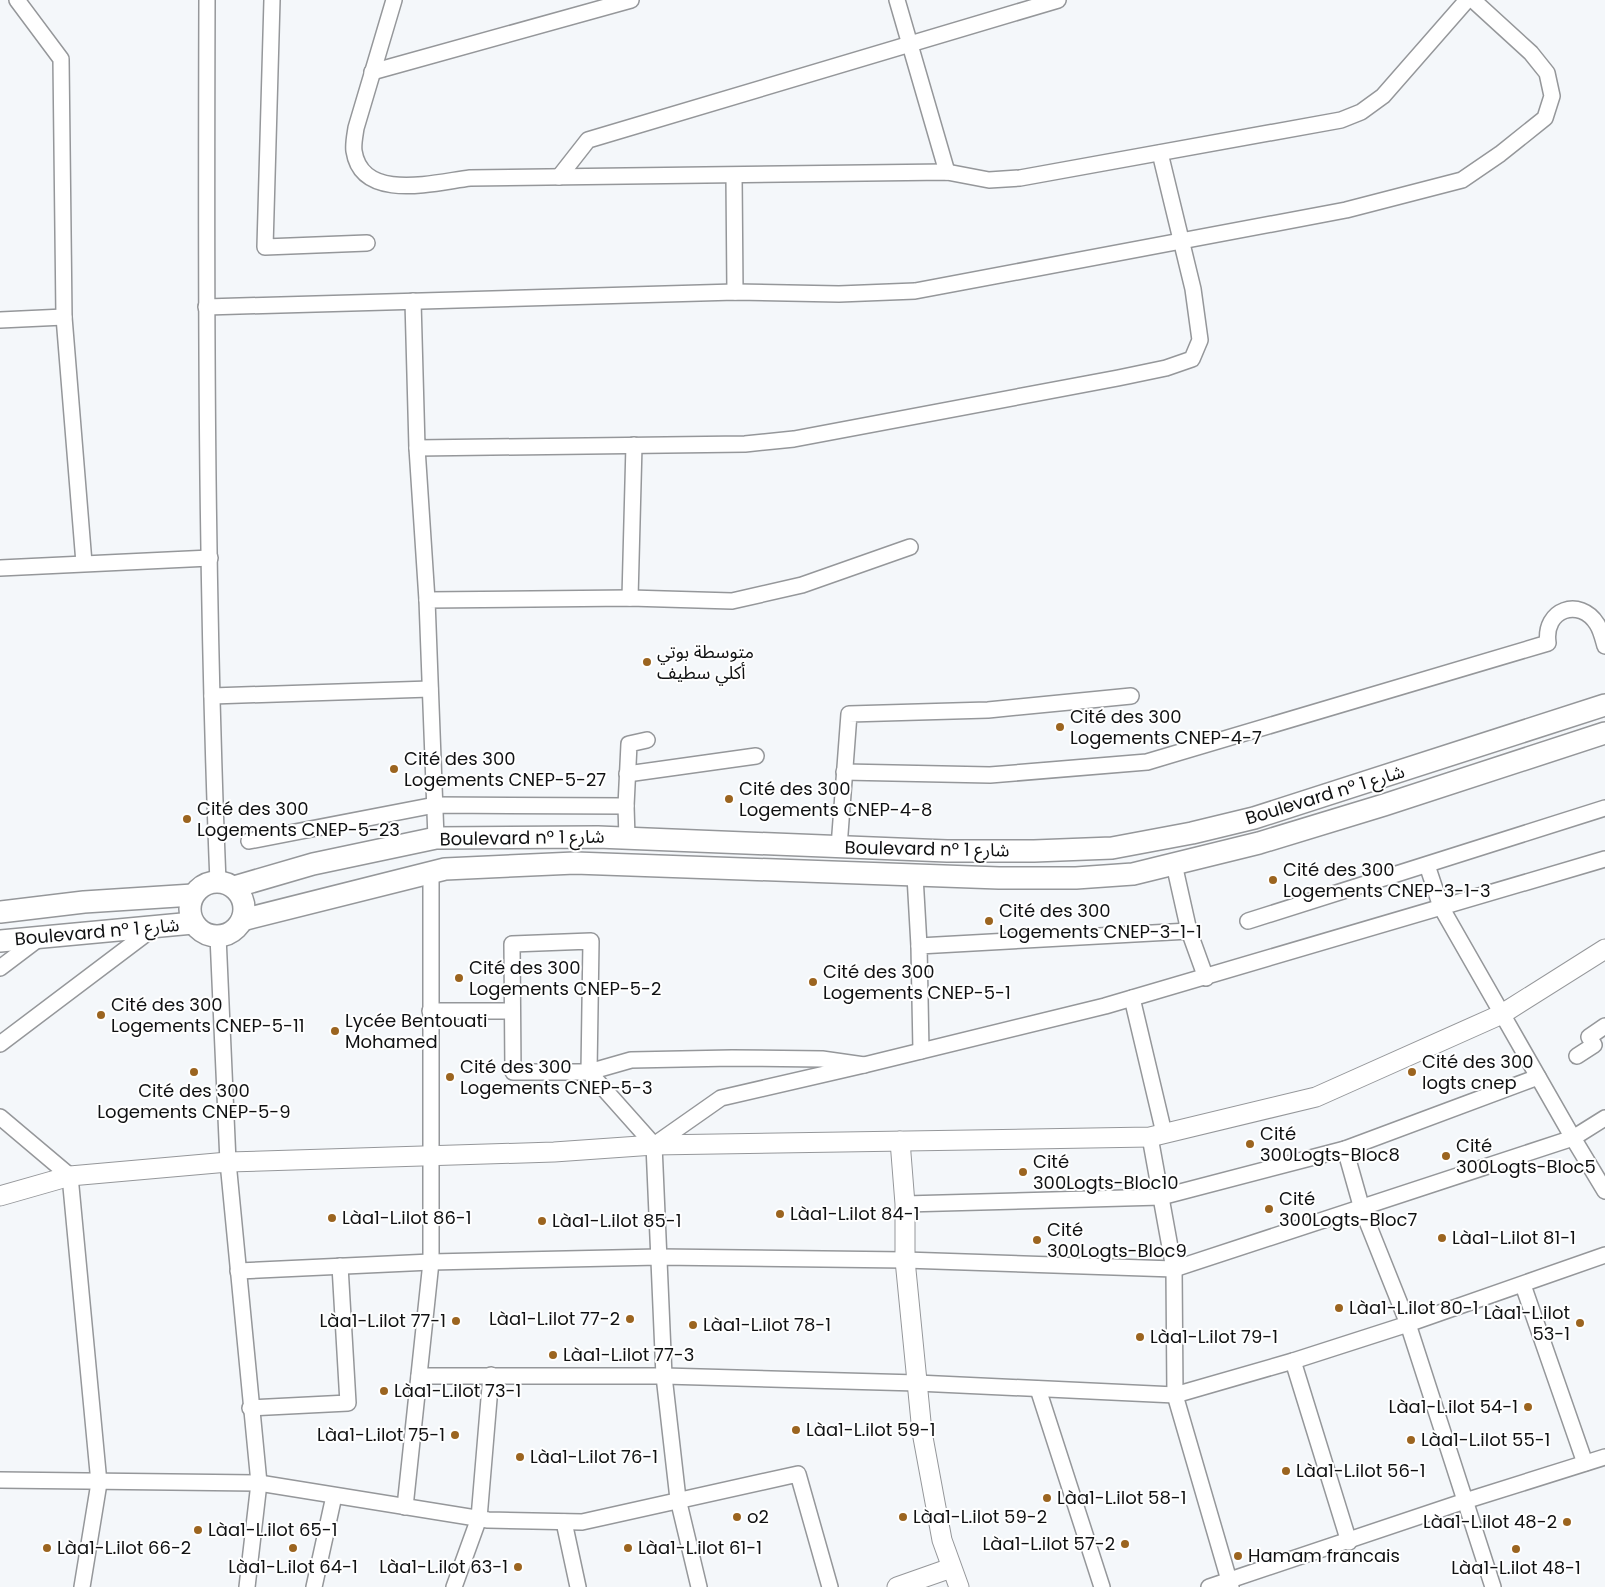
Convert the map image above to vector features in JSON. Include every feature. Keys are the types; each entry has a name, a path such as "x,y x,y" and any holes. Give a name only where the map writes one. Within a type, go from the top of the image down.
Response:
{"main road":[{"name":"Boulevard n° شارع 1","path":"226,884 436,838 627,838 839,847 1034,851 1112,848 1254,818 1605,705"},
{"name":"Boulevard n° شارع 1","path":"242,920 445,869 574,863 915,876 1076,878 1133,874 1258,843 1605,732"},
{"path":"206,884 226,884 243,902 242,920 232,931 218,936 204,933 193,924 189,909 193,895 206,884"},
{"name":"Boulevard n° شارع 1","path":"0,912 84,902 193,895"},
{"name":"Boulevard n° شارع 1","path":"0,941 158,925 193,924"}],"street":[{"path":"17,0 61,59 64,316 84,563"},
{"path":"207,0 206,307 212,696 226,884"},
{"path":"272,0 265,247 366,243"},
{"path":"394,0 356,128 354,149 357,164 376,181 422,186 470,178 947,172 989,180 1020,178 1321,125 1361,112 1383,96 1467,0"},
{"path":"372,72 631,0"},
{"path":"897,0 947,172"},
{"path":"559,177 588,140 910,42 1058,0"},
{"path":"206,307 735,292 838,294 915,291 1310,218 1462,180 1500,154 1544,118 1552,96 1547,73 1531,53 1473,0"},
{"path":"417,448 745,444 794,439 1020,397 1182,363 1192,359 1200,340 1193,289 1160,153"},
{"path":"734,176 735,292"},
{"path":"413,301 417,448 427,600 436,838"},
{"path":"0,320 64,316"},
{"path":"630,598 634,445"},
{"path":"427,600 630,598 732,601 802,585 910,547"},
{"path":"0,568 210,558"},
{"path":"844,772 990,776 1147,762 1548,643 1547,632 1550,620 1558,613 1568,610 1580,610 1590,616 1597,624 1605,646"},
{"path":"212,696 430,689"},
{"path":"839,847 848,714 979,710 1131,696"},
{"path":"627,838 626,806 629,744 647,740"},
{"path":"627,774 756,756"},
{"path":"249,841 435,805 626,806"},
{"path":"1248,921 1605,808"},
{"path":"654,1145 721,1098 921,1051 1206,978 1605,859"},
{"path":"1174,864 1189,931 1206,978"},
{"path":"1427,865 1441,907 1605,1191"},
{"path":"405,1507 431,1262 431,872"},
{"path":"915,876 919,946 921,1051"},
{"path":"0,1044 158,925"},
{"path":"919,946 1189,931"},
{"path":"0,968 42,936"},
{"path":"218,936 228,1162 250,1408 259,1483 247,1587"},
{"path":"699,1587 678,1499 664,1376 654,1145 589,1072 591,941 512,944 513,1072 589,1072 631,1060 723,1058 822,1059 864,1065"},
{"path":"0,1196 70,1176 228,1162 554,1152 654,1145 1157,1135 1316,1097 1502,1014 1605,949"},
{"path":"1132,998 1157,1135 1161,1197 1174,1270 1174,1395 1230,1584"},
{"path":"430,1011 512,1011"},
{"path":"1578,1056 1594,1045 1589,1037 1605,1026"},
{"path":"905,1204 1161,1197 1345,1149 1538,1077"},
{"path":"0,1117 70,1176 98,1483 82,1587"},
{"path":"238,1271 431,1262 659,1256 905,1260 1174,1270 1573,1138 1605,1118"},
{"path":"900,1141 905,1204 905,1260 922,1432 942,1540 959,1587"},
{"path":"1345,1149 1362,1209 1408,1324 1493,1587"},
{"path":"419,1376 664,1376 917,1383 1174,1395 1293,1361 1408,1324 1605,1255"},
{"path":"250,1408 348,1403 340,1266"},
{"path":"1522,1285 1585,1463"},
{"path":"1293,1361 1348,1542"},
{"path":"454,1587 479,1518 491,1375"},
{"path":"1038,1390 1102,1587"},
{"path":"1209,1587 1230,1584 1465,1501 1605,1457"},
{"path":"0,1480 98,1483 259,1483 479,1518 582,1522 678,1499 798,1474 830,1587"},
{"path":"314,1587 334,1496"},
{"path":"564,1522 576,1587"},
{"path":"897,1587 929,1582 951,1568"}],"place":[{"name":"متوسطة بوتي أكلي سطيف","path":"647,662"},
{"name":"Cité des 300 Logements CNEP-4-7","path":"1060,727"},
{"name":"Cité des 300 Logements CNEP-5-27","path":"394,769"},
{"name":"Cité des 300 Logements CNEP-4-8","path":"729,799"},
{"name":"Cité des 300 Logements CNEP-5-23","path":"187,819"},
{"name":"Cité des 300 Logements CNEP-3-1-3","path":"1273,880"},
{"name":"Cité des 300 Logements CNEP-3-1-1","path":"989,921"},
{"name":"Cité des 300 Logements CNEP-5-2","path":"459,978"},
{"name":"Cité des 300 Logements CNEP-5-1","path":"813,982"},
{"name":"Cité des 300 Logements CNEP-5-11","path":"101,1015"},
{"name":"Lycée Bentouati Mohamed","path":"335,1031"},
{"name":"Cité des 300 Logements CNEP-5-9","path":"194,1072"},
{"name":"Cité des 300 logts cnep","path":"1412,1072"},
{"name":"Cité des 300 Logements CNEP-5-3","path":"450,1077"},
{"name":"Cité 300Logts-Bloc8","path":"1250,1144"},
{"name":"Cité 300Logts-Bloc5","path":"1446,1156"},
{"name":"Cité 300Logts-Bloc10","path":"1023,1172"},
{"name":"Cité 300Logts-Bloc7","path":"1269,1209"},
{"name":"Làa1-L.ilot 84-1","path":"780,1214"},
{"name":"Làa1-L.ilot 86-1","path":"332,1218"},
{"name":"Làa1-L.ilot 85-1","path":"542,1221"},
{"name":"Làa1-L.ilot 81-1","path":"1442,1238"},
{"name":"Cité 300Logts-Bloc9","path":"1037,1240"},
{"name":"Làa1-L.ilot 80-1","path":"1339,1308"},
{"name":"Làa1-L.ilot 77-2","path":"630,1319"},
{"name":"Làa1-L.ilot 77-1","path":"456,1321"},
{"name":"Làa1-L.ilot 53-1","path":"1580,1323"},
{"name":"Làa1-L.ilot 78-1","path":"693,1325"},
{"name":"Làa1-L.ilot 79-1","path":"1140,1337"},
{"name":"Làa1-L.ilot 77-3","path":"553,1355"},
{"name":"Làa1-L.ilot 73-1","path":"384,1391"},
{"name":"Làa1-L.ilot 54-1","path":"1528,1407"},
{"name":"Làa1-L.ilot 59-1","path":"796,1430"},
{"name":"Làa1-L.ilot 75-1","path":"455,1435"},
{"name":"Làa1-L.ilot 55-1","path":"1411,1440"},
{"name":"Làa1-L.ilot 76-1","path":"520,1457"},
{"name":"Làa1-L.ilot 56-1","path":"1286,1471"},
{"name":"Làa1-L.ilot 58-1","path":"1047,1498"},
{"name":"o2","path":"737,1517"},
{"name":"Làa1-L.ilot 59-2","path":"903,1517"},
{"name":"Làa1-L.ilot 48-2","path":"1567,1522"},
{"name":"Làa1-L.ilot 65-1","path":"198,1530"},
{"name":"Làa1-L.ilot 57-2","path":"1125,1544"},
{"name":"Làa1-L.ilot 66-2","path":"47,1548"},
{"name":"Làa1-L.ilot 64-1","path":"293,1548"},
{"name":"Làa1-L.ilot 61-1","path":"628,1548"},
{"name":"Làa1-L.ilot 48-1","path":"1516,1549"},
{"name":"Hamam francais","path":"1238,1556"},
{"name":"Làa1-L.ilot 63-1","path":"518,1567"}]}
